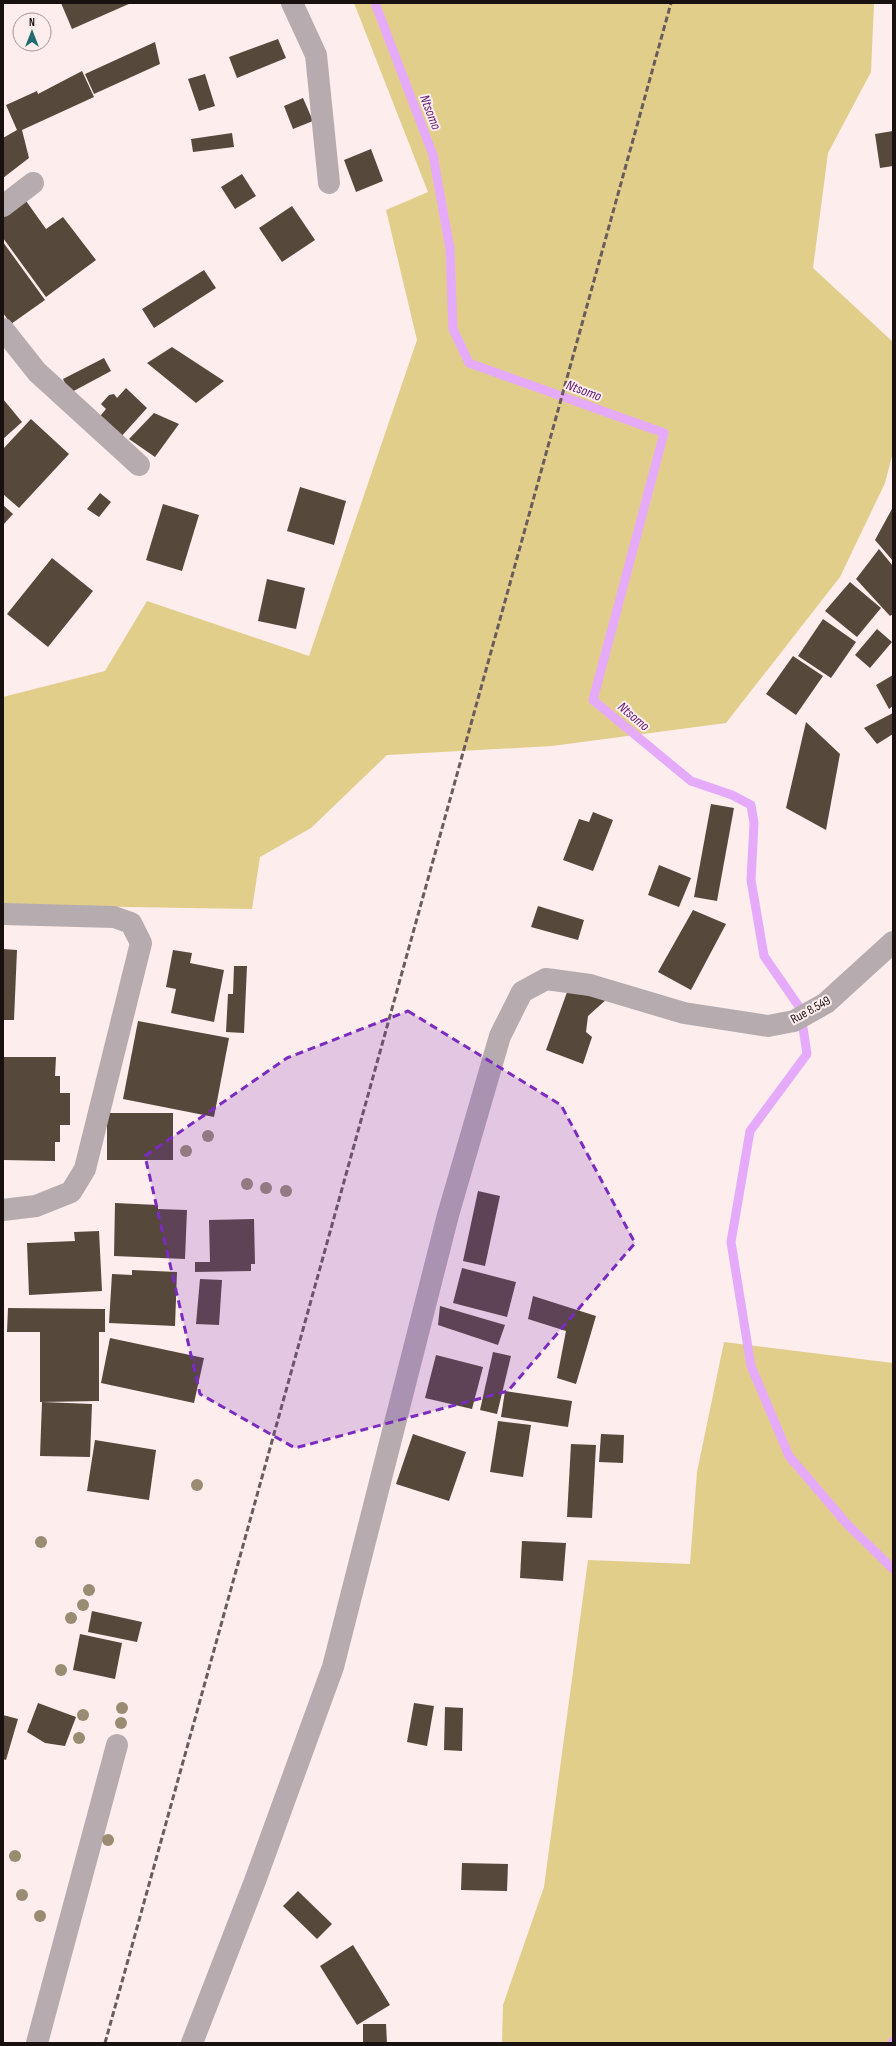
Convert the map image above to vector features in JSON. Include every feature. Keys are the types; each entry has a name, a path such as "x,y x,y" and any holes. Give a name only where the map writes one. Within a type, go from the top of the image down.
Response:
{"street":[{"path":"292,3 316,55 329,183"},
{"path":"3,206 32,183"},
{"path":"3,329 37,372 139,465"},
{"path":"3,914 114,918 130,923 141,943 85,1169 71,1192 36,1206 3,1210"},
{"name":"Rue 8.549","path":"192,2043 255,1881 333,1667 448,1215 500,1036 522,992 546,979 590,985 684,1014 768,1026 794,1021 826,1003 893,942"},
{"path":"37,2043 117,1745"}],"highlighted area":[{"path":"408,1011 561,1105 635,1243 508,1391 295,1448 200,1394 145,1156 287,1058"}],"shaded area":[{"path":"354,3 874,3 871,72 828,153 813,268 893,342 893,452 885,483 840,577 726,723 552,746 387,755 311,828 260,857 252,909 3,905 3,697 105,671 147,601 309,656 417,340 386,210 428,192"},
{"path":"724,1342 893,1363 893,2043 502,2043 503,2005 544,1887 588,1560 690,1564 697,1472"}],"building":[{"path":"61,3 131,3 72,29"},
{"path":"278,39 286,58 237,78 229,57"},
{"path":"155,42 160,64 94,94 85,74"},
{"path":"82,71 94,97 22,130 29,158 3,178 3,138 17,130 6,105 37,91 38,94"},
{"path":"205,74 215,106 199,111 188,79"},
{"path":"303,98 313,121 293,129 284,106"},
{"path":"893,131 893,166 880,168 875,134"},
{"path":"232,133 234,147 193,152 191,139"},
{"path":"371,149 383,181 356,192 344,160"},
{"path":"242,174 256,196 235,209 221,187"},
{"path":"24,198 46,229 63,217 96,260 46,297 3,238 3,214"},
{"path":"292,206 315,240 282,262 259,228"},
{"path":"3,242 45,300 11,324 3,313"},
{"path":"204,270 216,288 154,328 142,309"},
{"path":"172,347 224,381 196,403 147,363"},
{"path":"104,358 111,371 70,393 63,379"},
{"path":"126,388 147,408 119,439 97,420 106,409 101,404 109,395 114,394 117,398"},
{"path":"3,399 22,422 3,439"},
{"path":"154,413 179,424 155,457 129,439"},
{"path":"31,419 69,454 19,508 3,494 3,449"},
{"path":"300,487 346,501 334,545 287,531"},
{"path":"100,493 111,502 99,517 87,509"},
{"path":"163,504 199,515 182,571 146,560"},
{"path":"3,505 13,514 3,525"},
{"path":"893,507 893,561 875,540"},
{"path":"879,549 893,566 893,614 890,616 856,579"},
{"path":"52,558 93,591 48,647 7,614"},
{"path":"267,579 305,588 296,629 258,621"},
{"path":"850,582 881,608 857,637 825,611"},
{"path":"823,619 856,642 831,678 798,656"},
{"path":"877,629 892,642 870,668 855,655"},
{"path":"793,656 823,676 796,715 766,694"},
{"path":"893,675 893,706 889,709 876,685"},
{"path":"893,713 893,734 877,744 864,728"},
{"path":"806,722 840,754 826,830 786,808"},
{"path":"711,804 734,808 717,901 694,897"},
{"path":"593,812 613,820 593,871 563,860 579,819 589,822"},
{"path":"659,865 691,878 679,907 648,895"},
{"path":"538,906 584,920 578,940 531,927"},
{"path":"693,910 726,924 691,990 658,972"},
{"path":"3,949 17,950 14,1020 3,1020"},
{"path":"173,950 192,953 190,963 224,970 214,1022 171,1013 176,989 166,987"},
{"path":"234,966 247,966 244,1033 226,1032 228,994 233,994"},
{"path":"570,984 608,998 588,1016 586,1032 592,1037 583,1064 546,1050"},
{"path":"138,1021 229,1038 214,1117 123,1099"},
{"path":"3,1057 56,1057 55,1076 60,1076 60,1093 70,1093 70,1125 60,1125 60,1142 55,1142 55,1161 3,1160"},
{"path":"107,1113 173,1113 173,1160 107,1160"},
{"path":"478,1191 500,1196 485,1266 463,1261"},
{"path":"115,1203 158,1205 158,1209 187,1210 185,1259 114,1256"},
{"path":"254,1219 255,1264 251,1264 251,1271 195,1272 195,1262 210,1262 209,1220"},
{"path":"99,1231 102,1291 29,1295 27,1243 75,1241 74,1232"},
{"path":"462,1268 516,1282 507,1317 453,1303"},
{"path":"132,1270 177,1272 175,1326 109,1323 112,1274 132,1275"},
{"path":"200,1279 222,1280 219,1325 196,1324"},
{"path":"533,1296 596,1316 576,1384 557,1378 566,1331 528,1319"},
{"path":"440,1306 505,1325 498,1345 438,1325"},
{"path":"8,1308 105,1309 105,1332 99,1332 99,1401 40,1402 40,1332 7,1332"},
{"path":"110,1338 204,1358 194,1403 101,1383"},
{"path":"493,1352 511,1356 497,1414 480,1410"},
{"path":"436,1355 483,1367 472,1409 425,1398"},
{"path":"505,1391 572,1401 568,1427 501,1417"},
{"path":"42,1402 92,1404 90,1457 40,1456"},
{"path":"498,1421 531,1425 523,1477 490,1472"},
{"path":"413,1434 466,1452 449,1501 396,1484"},
{"path":"601,1434 624,1435 623,1463 599,1462"},
{"path":"95,1440 156,1450 149,1500 87,1491"},
{"path":"571,1444 596,1445 592,1518 567,1517"},
{"path":"522,1541 566,1543 563,1581 520,1578"},
{"path":"92,1611 142,1622 137,1642 88,1632"},
{"path":"80,1634 122,1643 115,1679 73,1670"},
{"path":"38,1703 76,1717 65,1746 45,1743 27,1732"},
{"path":"414,1703 434,1706 427,1746 407,1742"},
{"path":"445,1707 463,1708 462,1751 444,1750"},
{"path":"3,1715 18,1719 6,1760 3,1759"},
{"path":"462,1863 508,1864 507,1891 461,1890"},
{"path":"298,1891 332,1924 317,1939 283,1906"},
{"path":"353,1945 390,2005 357,2025 320,1966"},
{"path":"363,2024 386,2024 387,2043 363,2043"}],"waterway":[{"name":"Ntsomo","path":"375,3 433,155 450,249 453,329 469,363 664,433 593,700 691,781 732,795 751,805 754,823 751,880 764,956 800,1008 807,1054 750,1131 731,1242 751,1366 789,1456 847,1524 893,1569"}],"railway":[{"path":"105,2043 671,3"}]}
